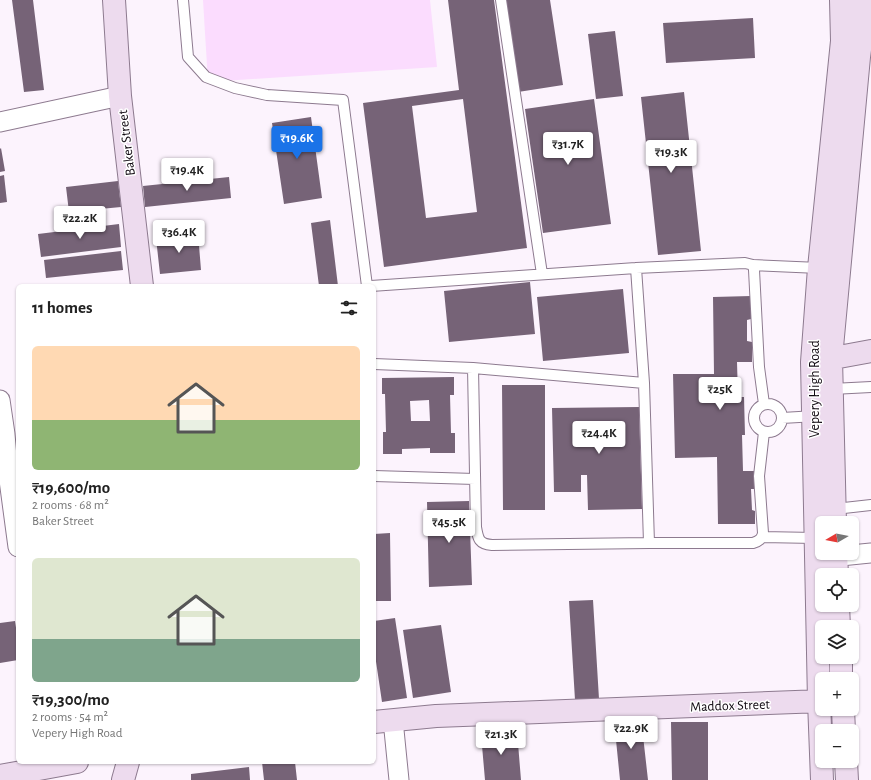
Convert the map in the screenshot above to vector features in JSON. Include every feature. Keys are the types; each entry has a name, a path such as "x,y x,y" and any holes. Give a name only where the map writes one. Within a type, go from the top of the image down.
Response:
{"main road":[{"name":"Baker Street","path":"114,0 120,96 142,284"},
{"name":"Vepery High Road","path":"826,516 822,416 819,268 842,41 841,0"},
{"name":"Vepery High Road","path":"835,516 822,416 832,389 821,360 865,57 861,42 861,0"},
{"path":"821,360 871,350"},
{"name":"Vepery High Road","path":"822,672 828,560"},
{"name":"Maddox Street","path":"383,721 436,716 815,701"},
{"name":"Vepery High Road","path":"820,716 822,780"},
{"path":"0,776 50,764"},
{"path":"123,780 127,764"},
{"path":"846,768 847,780"}],"street":[{"path":"0,122 120,96"},
{"path":"0,400 2,434 14,480 16,514"},
{"path":"859,554 871,553"},
{"path":"383,721 399,780"}],"lane":[{"path":"182,0 188,58 206,78 235,88 267,95 343,100 367,284"},
{"path":"502,0 542,274"},
{"path":"376,286 636,268 745,263 753,266 819,268"},
{"path":"753,266 755,278 759,367 764,404"},
{"path":"636,268 644,383 649,543"},
{"path":"376,364 473,368 644,383"},
{"path":"473,368 476,528 480,541 485,544 753,543 759,541 762,537 763,528 759,476 764,432"},
{"path":"832,389 871,387"},
{"path":"764,404 777,407 782,418 781,423 776,430 769,433 760,431 756,427 753,418 756,409 764,404"},
{"path":"782,418 822,416"},
{"path":"376,476 475,479"},
{"path":"835,516 871,505"},
{"path":"762,537 815,552"}],"shaded area":[{"path":"203,0 430,0 437,67 208,82"}],"building":[{"path":"12,0 33,0 44,90 24,92"},
{"path":"448,0 494,0 527,248 384,267 363,103 459,90","holes":["463,99 477,212 426,218 412,106"]},
{"path":"504,0 550,0 563,85 518,92"},
{"path":"753,18 755,58 666,63 663,23"},
{"path":"615,31 623,96 596,99 588,34"},
{"path":"684,92 701,251 658,255 641,97"},
{"path":"594,99 611,224 543,233 525,109"},
{"path":"311,117 322,198 284,204 272,123"},
{"path":"1,148 5,171 0,172 0,149"},
{"path":"4,175 7,202 0,203 0,176"},
{"path":"229,177 231,198 145,207 143,186"},
{"path":"118,181 121,207 69,212 66,187"},
{"path":"330,220 338,284 319,284 311,223"},
{"path":"119,224 121,247 41,257 38,234"},
{"path":"198,233 201,270 160,274 156,238"},
{"path":"121,251 123,270 46,278 44,260"},
{"path":"530,282 535,334 449,342 444,291"},
{"path":"623,289 629,353 543,361 537,297"},
{"path":"751,296 751,319 747,320 747,341 752,342 752,362 737,362 738,397 744,397 745,435 742,435 743,471 754,471 755,489 751,489 752,510 755,511 755,524 718,524 717,457 675,458 673,374 714,374 713,297"},
{"path":"454,377 454,395 450,395 451,433 455,433 455,453 430,453 430,448 402,449 402,454 383,454 383,432 386,432 385,394 382,394 382,378","holes":["429,400 430,421 411,421 410,401"]},
{"path":"502,385 545,385 545,510 503,510"},
{"path":"639,407 642,509 588,510 587,475 581,475 581,492 554,492 552,408"},
{"path":"469,501 472,585 429,587 427,502"},
{"path":"390,533 391,601 376,601 376,534"},
{"path":"593,600 599,699 575,700 569,601"},
{"path":"395,618 407,698 382,702 376,662 376,621"},
{"path":"15,621 16,660 0,663 0,623"},
{"path":"441,625 451,692 413,698 403,630"},
{"path":"641,718 648,780 620,780 614,720"},
{"path":"671,722 708,722 708,780 672,780"},
{"path":"517,731 521,780 485,780 481,734"},
{"path":"262,764 295,764 297,780 264,780"},
{"path":"249,767 250,780 191,780 191,774"}]}
